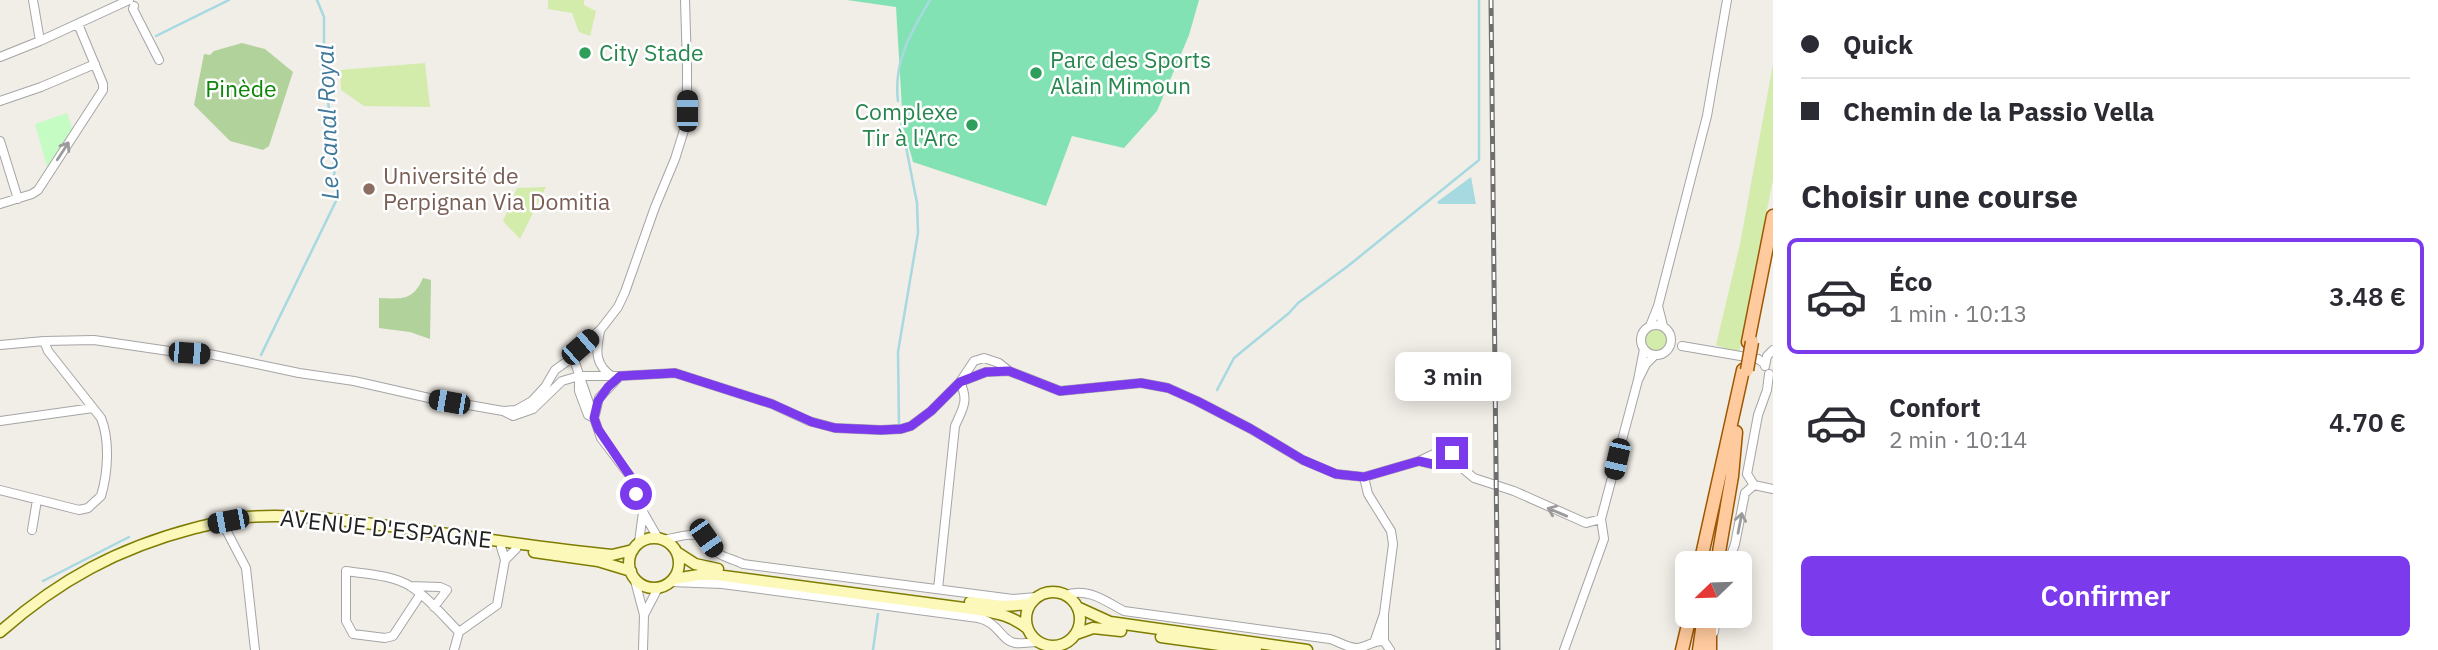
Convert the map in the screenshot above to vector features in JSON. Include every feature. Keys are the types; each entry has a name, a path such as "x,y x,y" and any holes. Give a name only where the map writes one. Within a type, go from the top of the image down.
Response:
{"main road":[{"path":"1711,551 1773,216"},
{"path":"1750,342 1773,231"},
{"path":"1703,551 1721,464 1733,430"},
{"path":"1719,551 1732,476 1733,430"},
{"name":"AVENUE D'ESPAGNE","path":"0,632 56,587 112,557 177,533 246,517 297,516 349,520 612,555 636,546"},
{"name":"AVENUE D'ESPAGNE","path":"0,639 31,611 87,575 143,550 225,528 291,523 339,525 598,561 632,574"},
{"path":"1256,650 1099,628 1076,634 1059,646 1045,645 1038,642 1027,628 1014,618 979,610 716,575 672,580 658,588 645,586 632,574 629,560 636,546 661,539 695,564 706,567 1003,606 1033,601 1048,592 1065,595 1076,605 1110,622 1307,650"},
{"path":"672,580 679,567 677,552"},
{"path":"1027,628 1026,618 1033,601"},
{"path":"1076,605 1080,621 1076,634"},
{"path":"1682,650 1687,628"},
{"path":"1703,628 1704,649"},
{"path":"1704,649 1708,628"}],"street":[{"path":"33,0 40,41"},
{"path":"0,345 94,340 209,354 503,411 516,410 532,401 555,370 573,357 578,349 601,329 618,307 625,292 683,136 687,111 685,0"},
{"path":"1564,650 1604,539 1601,519 1638,380 1644,349 1642,336 1650,326 1658,306 1707,116 1727,0"},
{"path":"0,57 132,2 159,60"},
{"path":"0,204 38,190 103,90 103,83 78,24"},
{"path":"0,101 95,64"},
{"path":"0,141 18,199"},
{"path":"1658,306 1663,326 1671,339 1682,346"},
{"path":"1650,326 1663,326"},
{"path":"601,329 597,345 598,359 604,370 617,377"},
{"path":"1668,350 1671,339"},
{"path":"0,490 79,510 88,508 101,496 107,438 102,418 48,351 44,341"},
{"path":"1638,380 1646,364 1654,356 1682,346 1767,356 1771,375 1770,387 1758,415 1747,474 1754,485 1773,489"},
{"path":"1644,349 1654,356"},
{"path":"573,357 579,376 579,391 587,415 594,418"},
{"path":"503,411 513,416 533,410 562,381 579,376 617,377 675,373 772,404 812,422 835,428 905,429 921,420 960,382 974,361 984,358 1060,391 1128,382 1168,388 1251,429 1320,469 1336,474 1364,477 1419,461 1440,451 1452,453 1462,468 1474,478 1514,491 1586,523 1601,519"},
{"path":"960,382 986,372 1009,371"},
{"path":"617,377 599,398 594,418 601,438 630,476 643,512 661,539 698,534 706,538 722,556 729,556 743,564 1033,601"},
{"path":"938,589 955,426 965,402 965,393 960,382"},
{"path":"0,421 93,408"},
{"path":"1419,461 1441,466 1449,461 1452,453"},
{"path":"1364,477 1368,494 1391,531 1393,544 1380,640"},
{"path":"1733,551 1745,493 1754,485"},
{"path":"32,530 37,500"},
{"path":"636,546 643,512"},
{"path":"225,528 246,568 255,650"},
{"path":"677,552 682,538"},
{"path":"454,650 459,632 497,605 505,561 501,547"},
{"path":"505,561 516,549"},
{"path":"421,595 393,636 385,638 354,634 346,621 346,570 392,579 410,586 421,595 434,607 459,632"},
{"path":"632,574 644,615 643,650"},
{"path":"672,580 726,584 978,618 993,622 1007,640 1013,643 1038,642"},
{"path":"410,586 440,587 447,590 434,607"},
{"path":"644,615 658,588"},
{"path":"1065,595 1082,592 1107,599 1124,611 1330,639 1355,648 1380,640"},
{"path":"1076,605 1083,597 1096,595"},
{"path":"1176,618 1191,629 1223,638"},
{"path":"1704,649 1714,634 1715,628"},
{"path":"1380,640 1391,650"}],"green space":[{"path":"548,0 584,0 584,5 596,11 590,36 579,32 572,13 548,9"},
{"name":"Parc des Sports Alain Mimoun","path":"847,0 1199,0 1189,35 1157,111 1124,148 1072,136 1046,206 913,162 903,126 896,7"},
{"name":"Pinède","path":"242,43 265,49 293,72 269,146 263,150 230,141 194,105 204,54 210,55 214,51"},
{"path":"425,63 430,107 364,106 341,90 340,70"},
{"path":"1773,64 1773,179 1739,353 1716,345 1740,244"},
{"path":"67,113 72,129 47,167 35,124"},
{"path":"546,187 520,239 503,221 517,188"},
{"path":"423,278 431,280 430,339 410,332 379,328 379,298 394,299 411,295"},
{"path":"1656,325 1667,329 1671,340 1667,351 1656,355 1645,351 1641,340 1645,329"}],"water":[{"path":"1471,177 1476,204 1437,202"}],"waterway":[{"name":"Le Canal Royal","path":"156,36 229,0"},
{"name":"Le Canal Royal","path":"261,355 336,201 332,133 324,70 324,17 317,0"},
{"path":"898,101 901,60 910,36 930,0"},
{"path":"1217,390 1234,358 1298,303 1479,160 1479,0"},
{"path":"899,111 917,203 918,233 898,352 899,427"},
{"path":"43,581 129,537"},
{"path":"873,650 878,614"}],"railway":[{"path":"1491,0 1498,650"}],"place":[{"name":"City Stade","path":"585,53"},
{"name":"Parc des Sports Alain Mimoun","path":"1036,73"},
{"name":"Complexe Tir à l'Arc","path":"972,125"},
{"name":"Université de Perpignan Via Domitia","path":"369,189"}],"route":[{"path":"636,494 630,476 601,438 594,418 599,398 620,376 675,373 772,404 812,422 835,428 881,430 905,429 911,426 921,420 960,382 986,372 1009,371 1055,391 1077,391 1128,382 1141,383 1168,388 1197,401 1320,469 1336,474 1364,477 1419,461 1441,466 1449,461 1452,453"}]}
